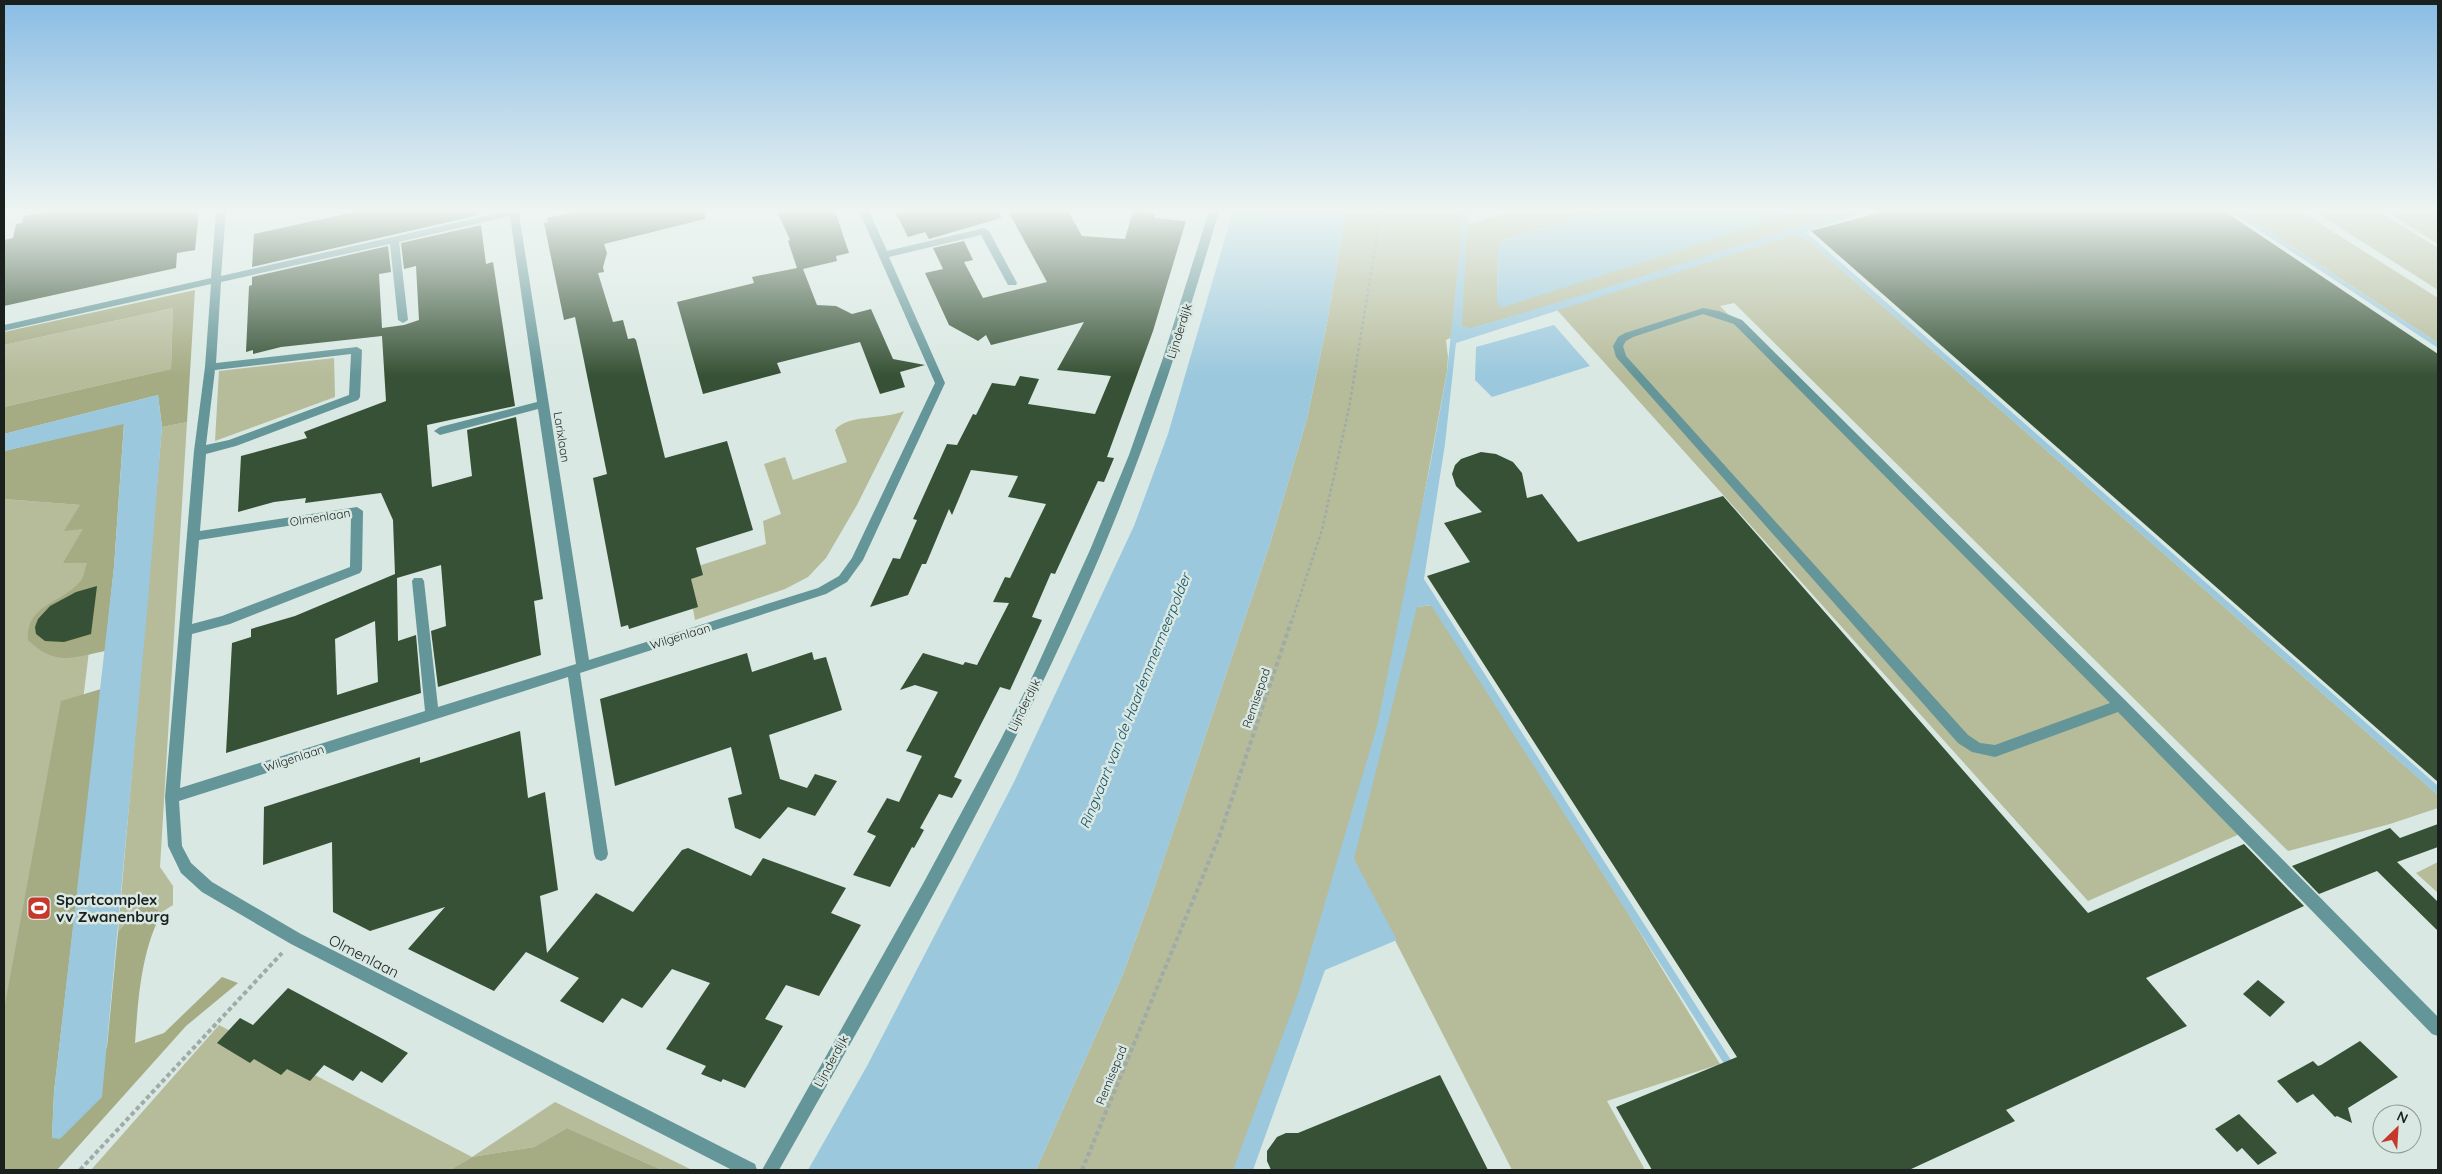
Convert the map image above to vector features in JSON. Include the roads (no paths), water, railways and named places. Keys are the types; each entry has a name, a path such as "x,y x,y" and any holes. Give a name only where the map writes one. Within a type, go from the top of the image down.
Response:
{"street":[{"name":"Olmenlaan","path":"218,266 210,367 200,451 172,797 175,846 186,868 207,887 296,939 749,1170"},
{"path":"4,328 283,266"},
{"path":"397,266 403,320"},
{"name":"Larixlaan","path":"525,266 601,854"},
{"name":"Wilgenlaan","path":"172,797 822,591 843,578 858,560 940,382 888,266"},
{"path":"1003,266 1012,283"},
{"name":"Lijnderdijk","path":"770,1170 942,867 1004,749 1076,599 1121,494 1152,412 1177,340 1198,266"},
{"path":"2121,705 1995,751 1976,748 1963,739 1621,357 1618,346 1622,340 1628,335 1703,311 1715,313 1738,322 2121,705 2438,1028"},
{"path":"200,451 232,443 354,397 357,350 210,367"},
{"path":"440,431 543,404"},
{"name":"Olmenlaan","path":"186,631 225,620 356,570 357,511 194,536"},
{"path":"418,581 432,714"}],"water":[{"name":"Ringvaart van de Haarlemmermeerpolder","path":"1217,266 1337,266 1307,419 1269,547 1151,897 1123,974 1036,1170 808,1170 867,1066 1014,782 1134,526 1168,434"},
{"path":"1458,266 1465,266 1462,326 1471,328 1674,266 1697,266 1456,343 1445,444 1424,579 1801,1170 1792,1170 1431,605 1417,607 1354,859 1397,940 1325,970 1253,1170 1233,1170 1298,994 1377,726 1430,466 1447,372"},
{"path":"1498,266 1632,266 1501,308 1497,301"},
{"path":"1837,266 1845,266 2438,786 2438,795"},
{"path":"2313,266 2321,266 2438,343 2438,348"},
{"path":"1554,325 1590,366 1492,397 1475,380 1476,347"},
{"path":"158,395 162,427 148,601 102,1097 60,1139 52,1138 54,1092 114,567 124,424 4,451 4,434"}],"place":[{"name":"Sportcomplex vv Zwanenburg","path":"39,908"}]}
